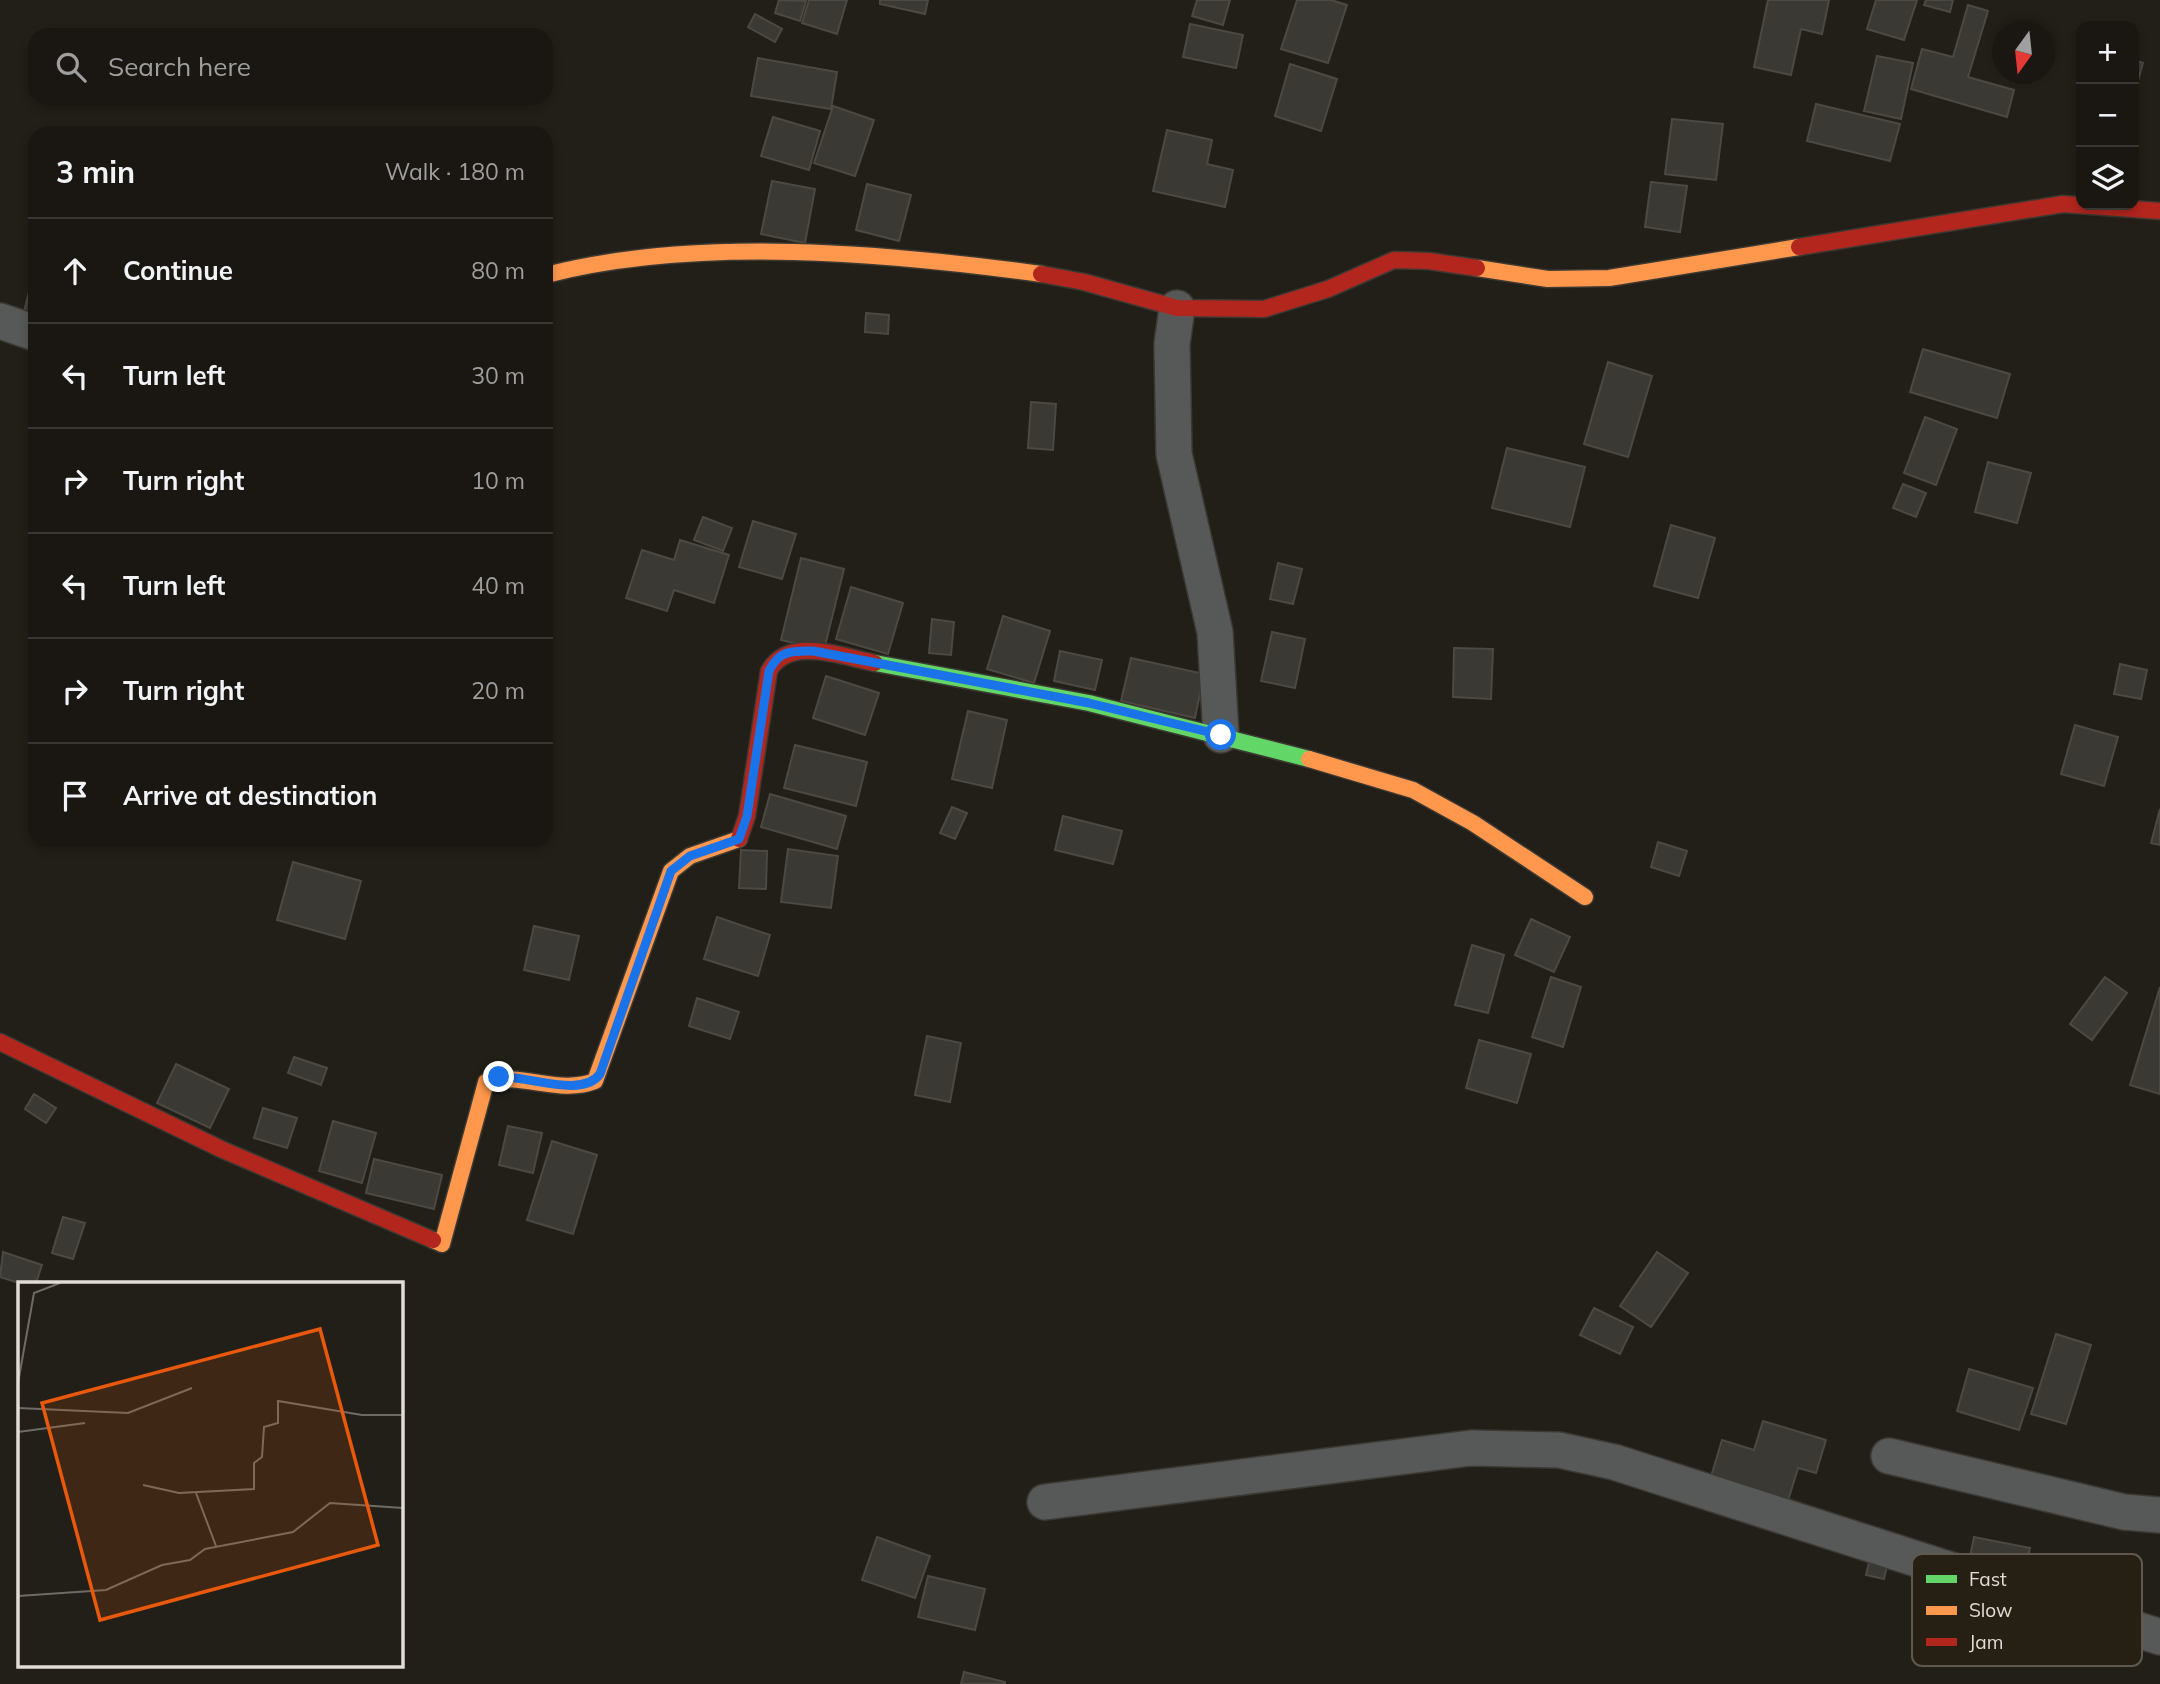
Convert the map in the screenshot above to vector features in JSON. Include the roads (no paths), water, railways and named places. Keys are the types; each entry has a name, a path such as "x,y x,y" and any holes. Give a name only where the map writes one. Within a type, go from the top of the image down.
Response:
{"street":[{"path":"553,273 593,263 729,253 852,256 973,265 1045,275 1084,282 1178,308 1264,309 1328,289 1394,260 1429,261 1548,279 1595,279 2063,204 2160,211"},
{"path":"1178,308 1172,344 1174,454 1215,632 1221,735"},
{"path":"0,321 28,331"},
{"path":"0,1042 223,1150 442,1244 486,1082 499,1077 515,1076 582,1086 595,1081 671,871 690,856 739,839 747,816 769,671 776,657 788,651 813,651 1089,703 1342,767 1412,790 1473,823 1584,897"},
{"path":"1045,1502 1471,1448 1559,1450 1614,1462 1912,1558"},
{"path":"1889,1456 2124,1512 2160,1516"},
{"path":"2142,1631 2160,1637"}]}
